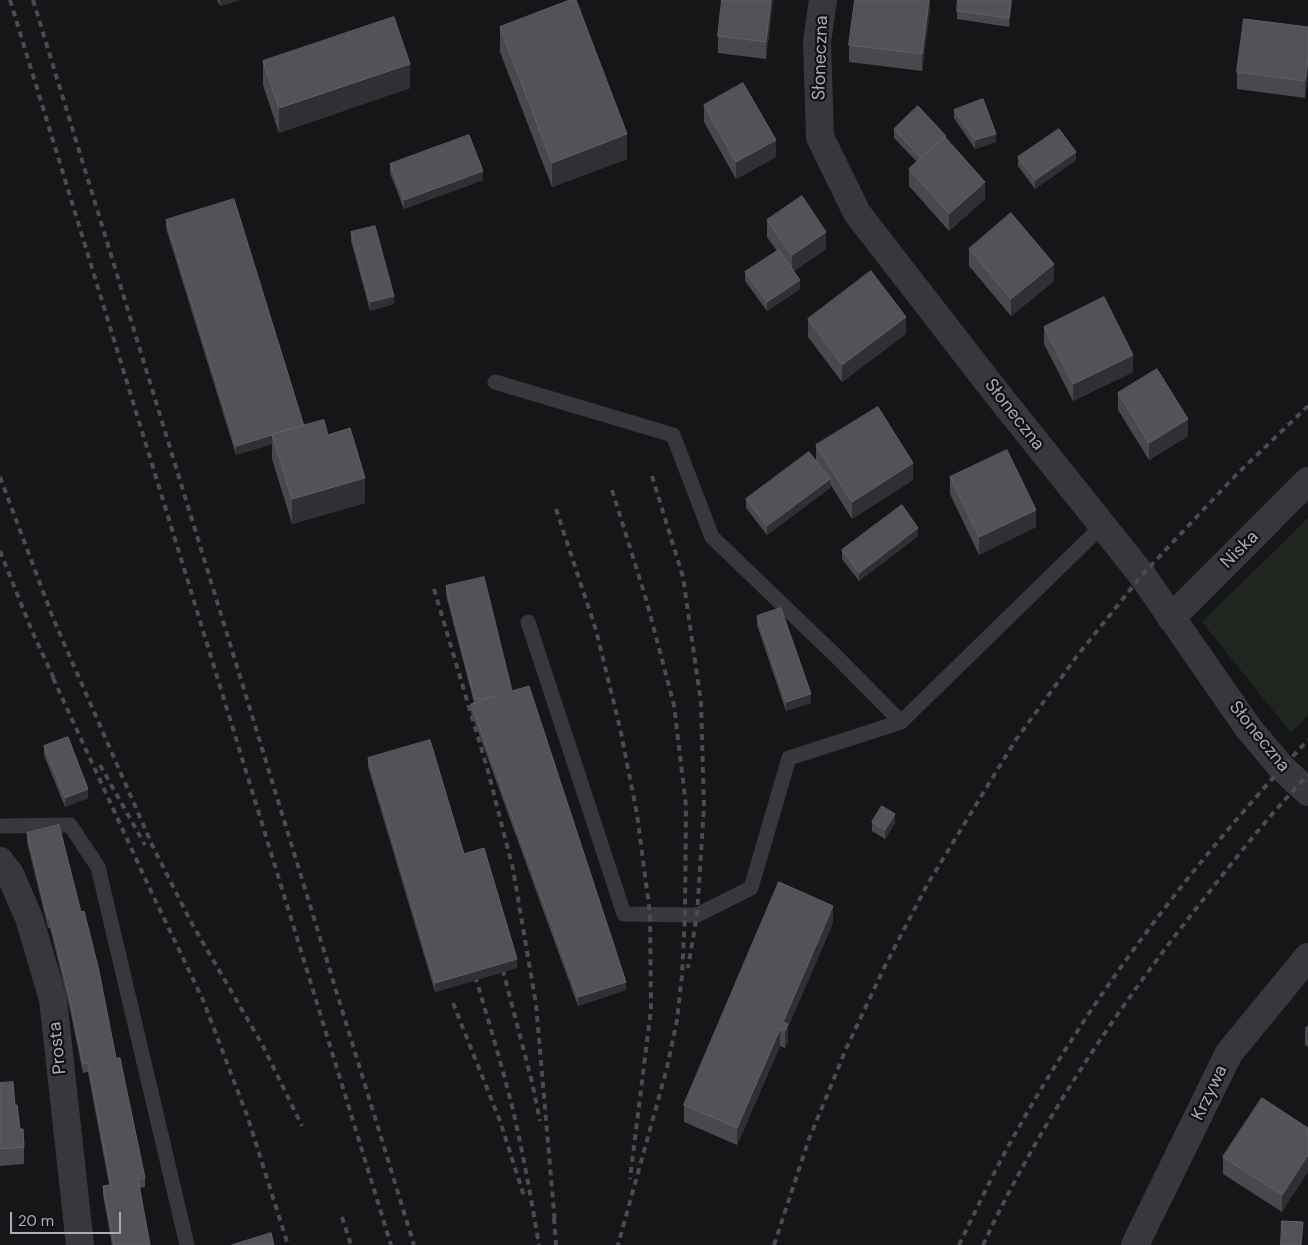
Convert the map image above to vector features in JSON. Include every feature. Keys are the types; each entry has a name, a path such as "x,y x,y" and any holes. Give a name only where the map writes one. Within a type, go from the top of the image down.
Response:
{"street":[{"name":"Słoneczna","path":"823,0 817,42 820,137 857,212 995,391 1142,575 1249,729 1282,768 1308,792"},
{"name":"Niska","path":"1171,618 1308,481"},
{"name":"Prosta","path":"0,861 10,874 29,918 53,999 80,1245"},
{"name":"Krzywa","path":"1135,1245 1229,1053 1308,957"}],"lane":[{"path":"495,382 673,436 712,537 901,722"},
{"path":"528,622 624,914 697,915 751,888 789,758 901,722 1102,526"},
{"path":"0,826 70,825 98,867 187,1245"}],"shaded area":[{"path":"1308,518 1308,715 1291,733 1202,622"}],"building":[{"path":"570,0 576,0 627,134 552,163 500,27"},
{"path":"722,0 771,0 766,42 718,36"},
{"path":"855,0 929,0 922,54 849,45"},
{"path":"958,0 1011,0 1009,18 957,11"},
{"path":"394,17 410,64 279,108 263,61"},
{"path":"1244,19 1308,27 1308,60 1305,81 1237,72"},
{"path":"743,83 776,140 736,162 704,105"},
{"path":"983,99 996,134 975,140 954,110"},
{"path":"918,106 946,136 921,158 894,129"},
{"path":"1059,129 1076,152 1035,180 1018,157"},
{"path":"469,135 483,171 404,200 390,164"},
{"path":"945,137 985,182 949,214 909,169"},
{"path":"802,196 826,232 792,255 767,220"},
{"path":"234,199 304,426 236,446 166,220"},
{"path":"1011,213 1054,264 1011,299 969,249"},
{"path":"375,226 394,296 370,302 351,232"},
{"path":"779,250 800,280 767,302 745,272"},
{"path":"871,271 906,317 842,365 808,319"},
{"path":"1104,297 1133,355 1073,384 1044,327"},
{"path":"1157,369 1188,419 1149,443 1118,393"},
{"path":"878,407 913,463 852,502 816,445"},
{"path":"324,420 328,435 350,428 365,478 292,499 272,434"},
{"path":"1007,450 1036,510 979,537 950,477"},
{"path":"809,452 830,479 767,526 746,499"},
{"path":"902,505 918,528 859,573 842,550"},
{"path":"484,577 512,691 529,686 626,982 578,997 471,704 495,696 475,700 446,586"},
{"path":"781,608 811,694 786,702 757,616"},
{"path":"68,737 88,789 65,798 44,746"},
{"path":"430,740 464,854 484,848 517,959 435,983 368,758"},
{"path":"882,806 895,814 885,830 872,822"},
{"path":"59,825 81,912 84,911 99,971 116,1058 120,1058 145,1178 138,1179 150,1245 114,1245 103,1186 111,1185 88,1063 83,1064 69,996 27,833"},
{"path":"779,882 833,906 783,1022 788,1024 785,1031 780,1029 737,1128 684,1105"},
{"path":"13,1082 20,1129 23,1129 24,1147 0,1149 0,1083"},
{"path":"1262,1098 1308,1128 1308,1155 1282,1195 1223,1157"},
{"path":"1282,1221 1303,1222 1301,1245 1281,1245"},
{"path":"271,1233 274,1245 232,1245"}],"railway":[{"path":"10,0 391,1245"},
{"path":"33,0 414,1245"},
{"path":"774,1245 809,1139 846,1049 884,968 927,885 1015,741 1077,656 1142,575 1236,475 1308,406"},
{"path":"652,476 683,577 701,703 704,807 697,915 688,968"},
{"path":"0,477 53,618 153,847 191,922 263,1046 302,1126"},
{"path":"612,490 646,599 674,705 686,806 685,915 682,976 677,1020 667,1068 618,1245"},
{"path":"556,509 596,630 620,728 637,814 650,914 651,1009 630,1179"},
{"path":"0,551 32,631 56,683"},
{"path":"434,589 488,771 513,869 536,1004 555,1224"},
{"path":"53,678 203,1000 248,1118 288,1245"},
{"path":"959,1245 1019,1127 1082,1024 1116,974 1189,877 1267,784 1308,740"},
{"path":"100,765 145,845"},
{"path":"983,1245 1031,1151 1086,1061 1116,1017 1146,974 1233,861 1308,775"},
{"path":"500,959 532,1082 540,1121"},
{"path":"472,966 512,1106 539,1245"},
{"path":"453,1003 500,1121 525,1199"},
{"path":"342,1217 351,1245"},
{"path":"554,1218 556,1245"}]}
